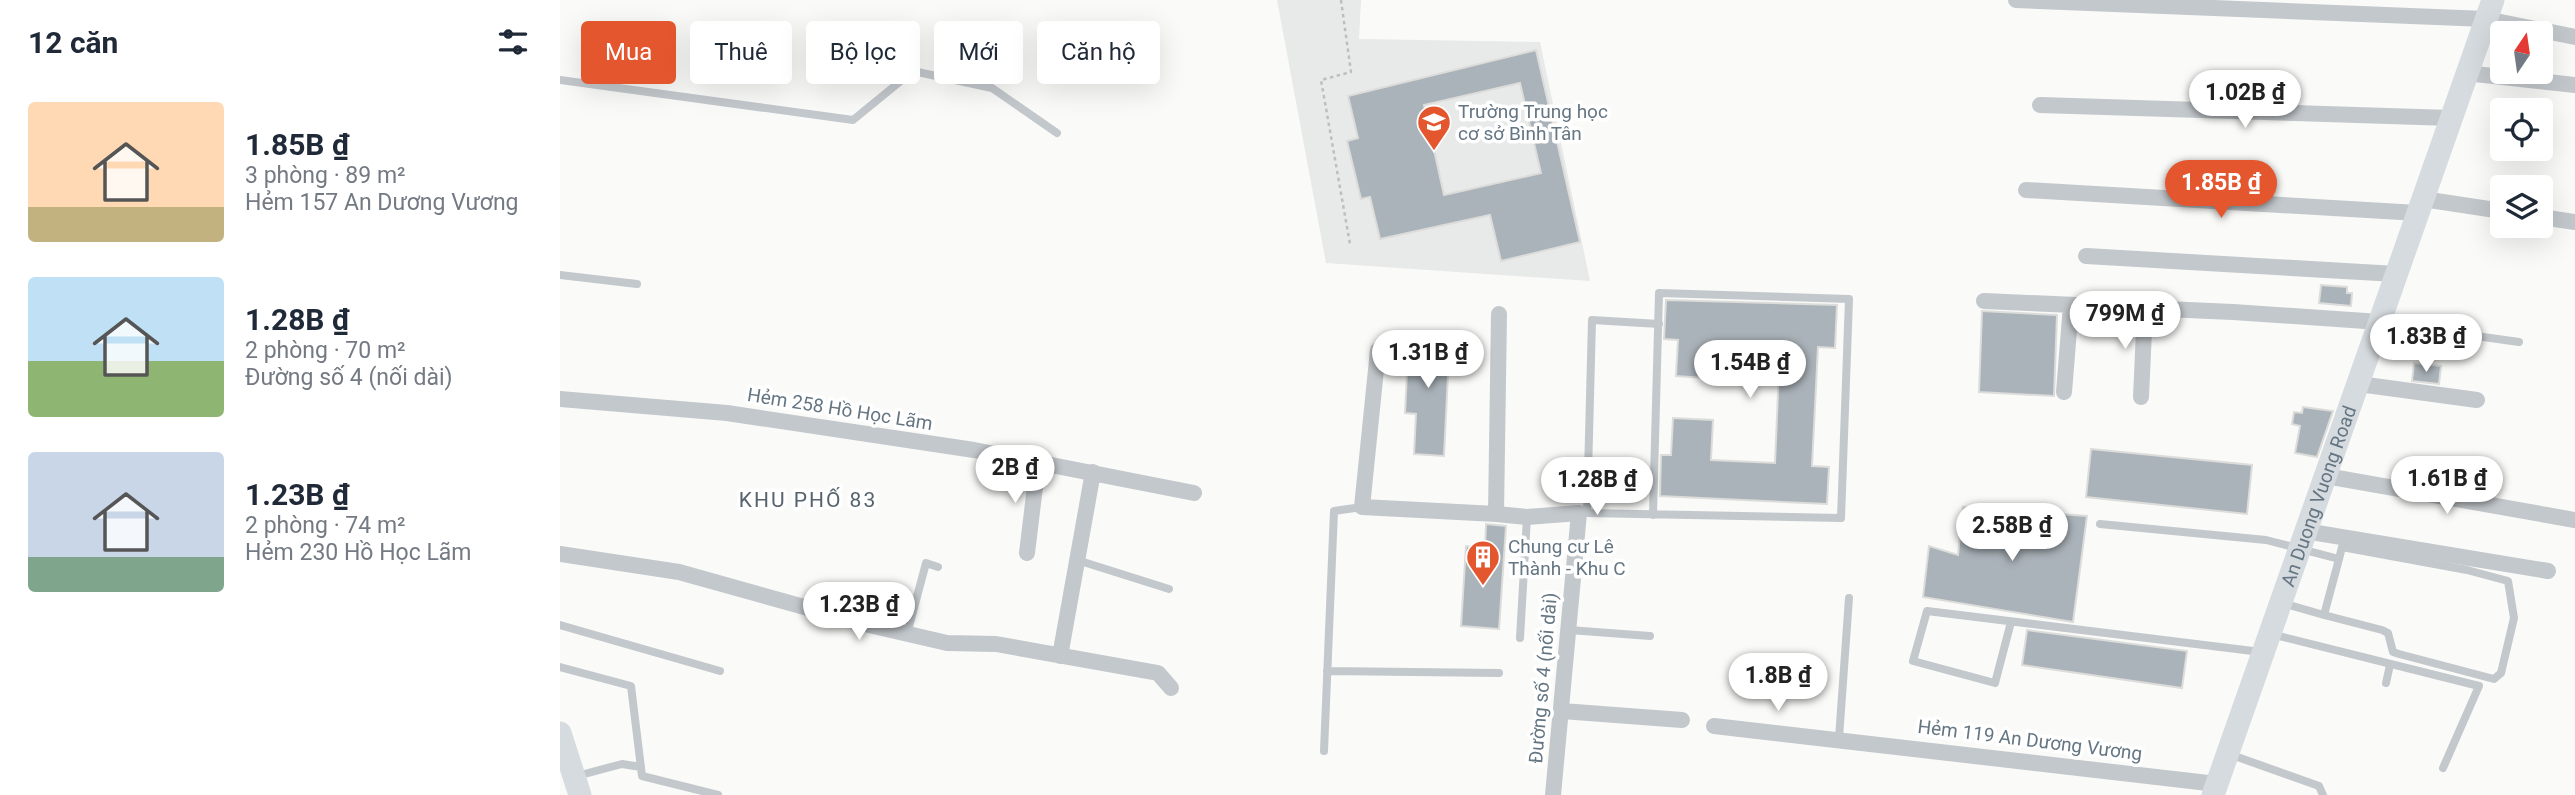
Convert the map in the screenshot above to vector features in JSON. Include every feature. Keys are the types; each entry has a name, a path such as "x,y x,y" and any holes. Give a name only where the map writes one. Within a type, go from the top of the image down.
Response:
{"main road":[{"name":"An Duong Vuong Road","path":"2215,790 2489,9"},
{"path":"560,733 577,786"}],"street":[{"path":"2016,0 2489,9 2575,37"},
{"path":"2466,73 2575,85"},
{"path":"2040,106 2451,118"},
{"path":"2026,190 2490,210"},
{"path":"2553,219 2575,222"},
{"path":"2086,256 2396,274"},
{"path":"1984,301 2380,322"},
{"path":"2064,392 2071,304"},
{"path":"2141,397 2146,308"},
{"path":"1496,514 1499,314"},
{"path":"1378,350 1362,507 1527,517 1583,513"},
{"path":"2359,384 2477,400"},
{"name":"Hẻm 258 Hồ Học Lãm","path":"560,398 727,413 1038,462 1194,493"},
{"path":"1027,553 1038,462"},
{"path":"1060,656 1093,472"},
{"path":"2326,476 2575,520"},
{"name":"Đường số 4 (nối dài)","path":"1553,795 1583,513"},
{"path":"2301,540 2548,571"},
{"path":"560,554 680,572 947,643 996,644 1158,673 1171,688"},
{"path":"1562,711 1682,720"},
{"name":"Hẻm 119 An Dương Vương","path":"1714,726 1839,738 2215,790"}],"lane":[{"path":"560,80 853,120 912,71 992,88 1057,133"},
{"path":"560,275 637,284"},
{"path":"1653,515 1659,293 1849,299 1841,518 1653,515 1583,513 1592,320 1658,324"},
{"path":"2380,322 2519,342"},
{"path":"1324,751 1334,511 1362,507"},
{"path":"1520,638 1527,517"},
{"path":"2100,524 2266,540 2301,540 2339,559"},
{"path":"2280,603 2324,615 2382,630 2388,634 2393,652 2494,678 2498,676 2514,618 2510,583 2467,570 2342,547 2324,615"},
{"path":"1077,560 1169,589"},
{"path":"907,634 926,564 939,567"},
{"path":"1839,738 1849,598"},
{"path":"2011,622 1995,682 1913,661 1927,611 2180,640 2268,643 2390,665 2479,687 2443,768"},
{"path":"560,625 720,671"},
{"path":"1569,630 1650,636"},
{"path":"2386,683 2390,665"},
{"path":"560,667 631,686 642,776 718,795"},
{"path":"1327,671 1499,673"},
{"path":"2229,754 2319,786 2323,795"},
{"path":"577,786 622,764 641,767"}],"path":[{"path":"1341,0 1351,72 1321,80 1350,244"}],"shaded area":[{"name":"Trường Trung học cơ sở Bình Tân","path":"1277,0 1361,0 1359,39 1540,42 1590,281 1326,263"}],"building":[{"path":"1536,50 1580,242 1501,261 1490,215 1380,239 1370,197 1361,199 1347,141 1358,138 1348,96","holes":["1520,83 1541,173 1444,195 1424,105"]},
{"path":"2321,285 2347,287 2347,293 2352,293 2351,306 2319,303"},
{"path":"1666,300 1837,305 1835,348 1818,347 1812,466 1829,467 1827,504 1660,496 1661,455 1671,455 1673,418 1713,420 1711,460 1775,463 1780,346 1721,343 1719,379 1676,376 1678,340 1664,339"},
{"path":"1982,311 2057,315 2054,396 1979,392"},
{"path":"1409,332 1450,334 1444,456 1414,454 1416,414 1405,413"},
{"path":"2414,363 2441,366 2439,384 2412,381"},
{"path":"2303,407 2333,411 2317,457 2295,453 2300,426 2292,424 2294,412 2302,413"},
{"path":"2091,449 2252,465 2247,514 2086,497"},
{"path":"1963,507 2087,516 2073,622 1923,597 1929,546 1958,555"},
{"name":"Chung cư Lê Thành - Khu C","path":"1486,524 1506,526 1499,629 1461,626 1466,546 1485,548"},
{"path":"2027,630 2187,651 2182,688 2022,665"}],"place":[{"name":"Trường Trung học cơ sở Bình Tân","path":"1434,152"},
{"name":"Chung cư Lê Thành - Khu C","path":"1483,587"}],"district":[{"name":"KHU PHỐ 83","path":"808,500"}]}
